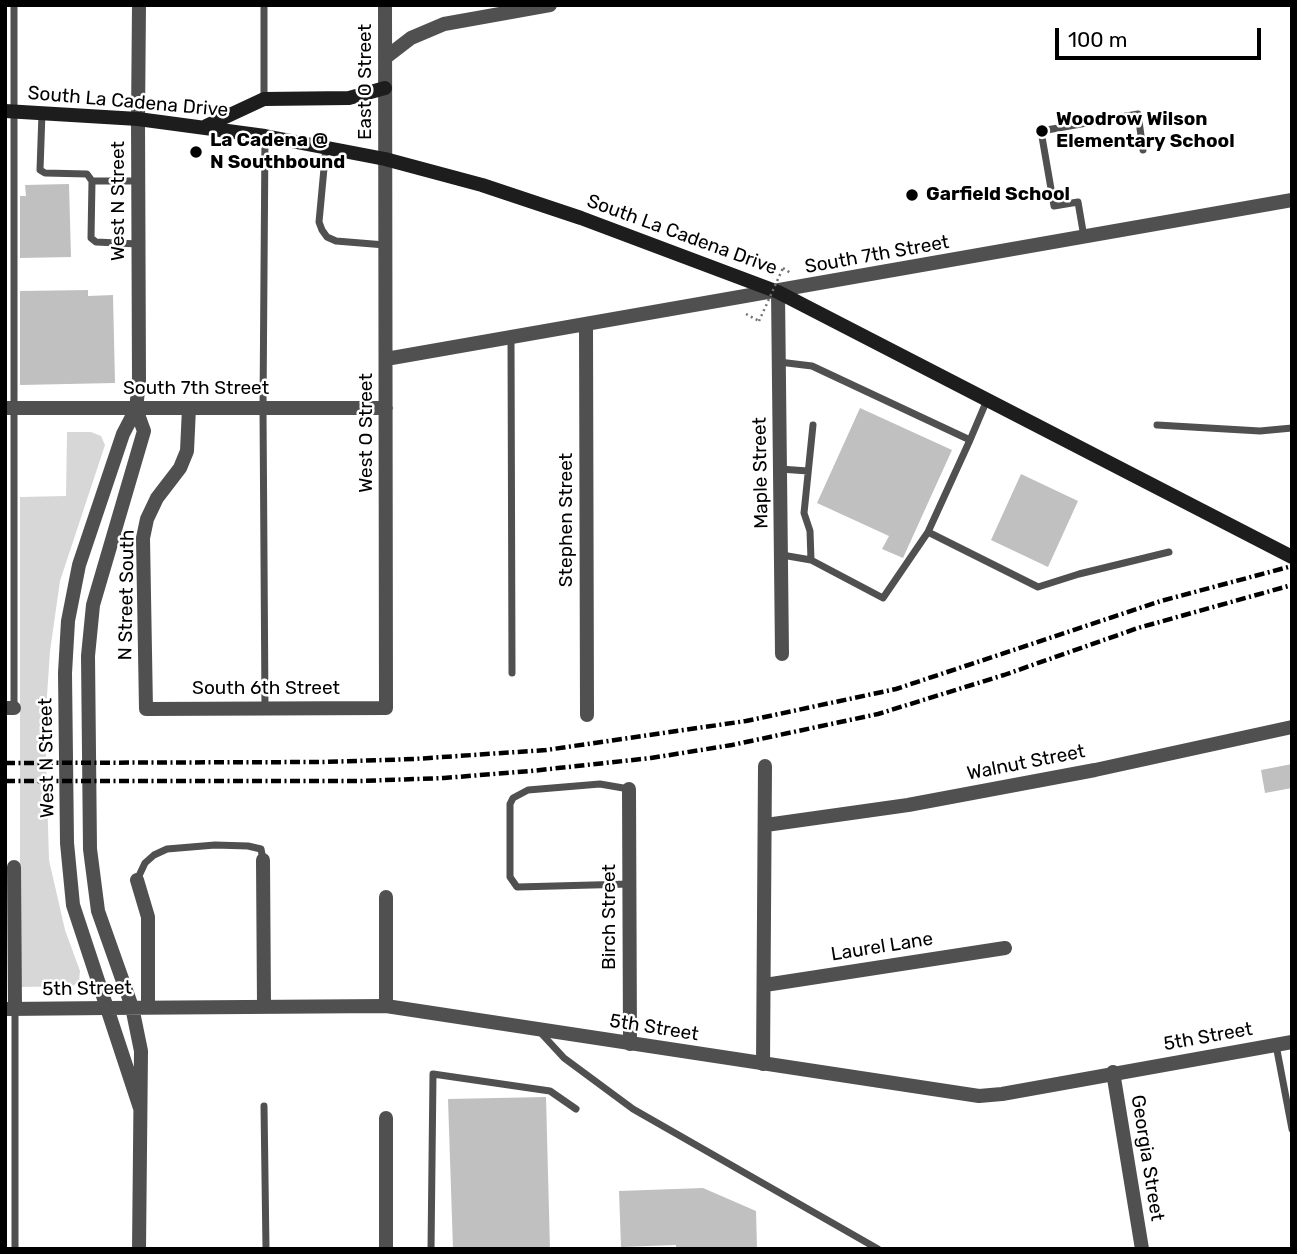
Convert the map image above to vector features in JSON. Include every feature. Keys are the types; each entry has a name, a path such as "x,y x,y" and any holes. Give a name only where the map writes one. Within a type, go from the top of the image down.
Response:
{"main road":[{"path":"206,127 264,99 349,98 385,88"},
{"name":"South La Cadena Drive","path":"10,111 138,119 206,127 326,147 385,159 482,185 569,214 778,292 1292,558"}],"street":[{"name":"West N Street","path":"139,5 139,382 136,409 123,434 79,565 68,621 65,673 67,844 73,905 140,1108"},
{"name":"East O Street","path":"385,5 385,159"},
{"path":"386,58 411,38 444,24 550,5"},
{"name":"West O Street","path":"385,159 386,708"},
{"name":"South 7th Street","path":"386,359 1292,200"},
{"name":"Maple Street","path":"778,292 782,654"},
{"name":"Stephen Street","path":"586,325 587,715"},
{"name":"South 7th Street","path":"10,408 386,408"},
{"name":"N Street South","path":"146,709 143,538 147,519 157,498 180,468 187,451 189,408"},
{"name":"West N Street","path":"136,409 144,431 93,605 88,656 90,849 98,911 132,1007 141,1051 139,1249"},
{"name":"South 6th Street","path":"146,709 386,708"},
{"name":"Walnut Street","path":"766,825 908,805 1095,770 1292,727"},
{"path":"763,1065 765,766"},
{"name":"Birch Street","path":"629,789 630,1044"},
{"path":"264,860 264,1006"},
{"path":"10,1009 14,867"},
{"path":"137,880 148,917 148,1007"},
{"path":"386,1006 387,897"},
{"name":"Laurel Lane","path":"765,985 1004,948"},
{"name":"5th Street","path":"10,1009 386,1006 979,1096 1292,1042"},
{"name":"Georgia Street","path":"1113,1072 1142,1249"},
{"path":"386,1118 386,1249"}],"lane":[{"path":"10,708 10,111 14,5"},
{"path":"264,5 264,99"},
{"path":"42,113 40,170 45,173 87,174 92,181 92,238 96,242 138,244"},
{"path":"1084,237 1078,202 1054,206 1041,131 1138,114 1143,150"},
{"path":"265,136 265,708"},
{"path":"326,147 319,222 322,230 327,237 336,241 386,245"},
{"path":"92,181 138,181"},
{"path":"511,338 512,673"},
{"path":"779,362 812,366 970,440"},
{"path":"781,555 811,560 883,598 928,532 987,400"},
{"path":"811,560 810,531 804,513 813,425"},
{"path":"1157,425 1260,431 1292,428"},
{"path":"780,469 808,471"},
{"path":"928,532 1038,587 1169,552"},
{"path":"629,789 600,784 528,790 519,794 510,804 510,866 513,883 524,888 630,884"},
{"path":"137,880 145,863 167,849 215,845 248,846 261,849 264,860"},
{"path":"10,1009 15,1249"},
{"path":"537,1029 564,1058 633,1109 878,1249"},
{"path":"1276,1045 1292,1129"},
{"path":"431,1249 433,1074 550,1091 576,1109"},
{"path":"264,1106 266,1249"}],"path":[{"path":"746,314 759,321 783,268 795,275"}],"shaded area":[{"path":"67,432 91,432 101,436 105,445 60,581 50,651 45,726 49,860 65,930 80,971 79,981 73,986 20,987 20,497 66,496"}],"building":[{"path":"69,184 71,257 20,258 20,196 26,196 25,185"},
{"path":"88,290 88,296 113,295 115,383 20,385 20,291"},
{"path":"860,408 952,450 903,558 882,549 889,536 817,503"},
{"path":"1021,474 1078,501 1048,567 991,540"},
{"path":"1292,764 1292,788 1265,793 1261,770"},
{"path":"546,1097 550,1249 453,1249 448,1099"},
{"path":"703,1188 756,1211 757,1249 676,1249 676,1245 621,1247 619,1191"}],"railway":[{"path":"5,763 324,762 414,759 546,750 746,721 896,689 1161,601 1292,566"},
{"path":"5,781 360,781 444,778 651,758 732,745 878,714 1004,675 1138,628 1292,585"}],"place":[{"name":"Woodrow Wilson Elementary School","path":"1042,131"},
{"name":"La Cadena @ N Southbound","path":"196,152"},
{"name":"Garfield School","path":"912,195"}]}
